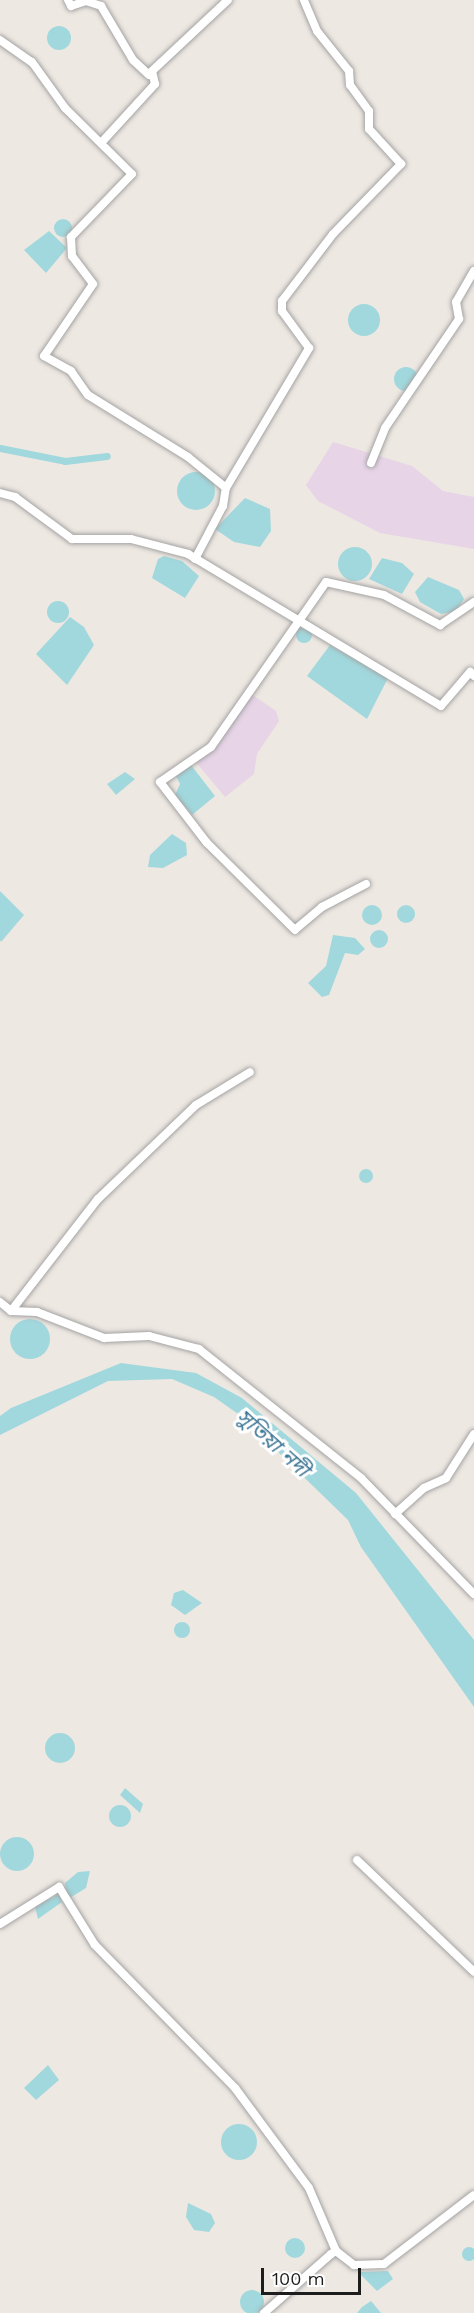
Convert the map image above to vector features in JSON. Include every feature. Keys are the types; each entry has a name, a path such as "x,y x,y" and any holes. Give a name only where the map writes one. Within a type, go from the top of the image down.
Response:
{"street":[{"path":"68,0 70,6 86,1 101,6 134,60 155,84 102,143"},
{"path":"149,75 228,0"},
{"path":"195,559 223,506 226,488 309,348 282,311 282,301 333,234 401,164 369,129 369,111 352,89 349,70 317,31 304,0"},
{"path":"0,40 32,62 65,108 102,143 132,177 71,237 72,256 93,284 44,356 71,371 87,395 188,457 226,488"},
{"path":"371,463 385,428 459,319 456,302 474,271"},
{"path":"0,493 15,497 72,539 131,539 195,559 441,706 470,672 474,676"},
{"path":"366,884 322,908 295,930 207,843 160,783 210,747 326,582 384,595 440,625 474,602"},
{"path":"11,1311 99,1199 196,1106 250,1072"},
{"path":"0,1302 11,1311 37,1312 104,1338 149,1336 199,1349 291,1419 395,1514 474,1594"},
{"path":"395,1514 424,1488 446,1478 474,1434"},
{"path":"357,1860 474,1972"},
{"path":"0,1924 59,1887 95,1945 235,2088 309,2188 336,2251 354,2265 384,2264 474,2195"},
{"path":"264,2313 314,2264 336,2251"}],"shaded area":[{"path":"333,442 412,466 443,491 474,497 474,549 380,533 318,501 306,485"},
{"path":"248,692 276,711 279,721 257,754 254,774 225,797 195,761 208,753"}],"water":[{"path":"59,26 68,29 71,38 68,47 59,50 50,47 47,38 50,29"},
{"path":"63,219 69,222 72,228 69,234 63,237 57,234 54,228 57,222"},
{"path":"49,231 67,248 46,273 24,250"},
{"path":"364,304 375,309 380,320 375,331 364,336 353,331 348,320 353,309"},
{"path":"406,367 411,368 417,374 417,384 411,390 406,391 401,390 395,384 394,379 395,374 401,368"},
{"path":"196,472 210,477 215,491 210,505 196,510 182,505 177,491 182,477"},
{"path":"245,498 270,509 271,531 260,547 234,542 215,529"},
{"path":"355,547 367,552 372,564 367,576 355,581 343,576 338,564 343,552"},
{"path":"164,556 182,561 199,576 185,598 152,578 158,559"},
{"path":"382,558 402,563 414,574 402,594 369,579"},
{"path":"428,577 459,590 464,599 456,611 441,614 420,602 415,592"},
{"path":"58,601 66,604 69,612 66,620 58,623 50,620 47,612 50,604"},
{"path":"70,617 84,627 94,645 67,685 36,654"},
{"path":"304,627 312,635 304,643 296,635"},
{"path":"330,645 388,678 367,719 307,676"},
{"path":"191,765 215,796 192,815 175,795 180,784 176,776"},
{"path":"125,772 135,779 116,795 107,784"},
{"path":"172,834 186,843 187,855 163,868 148,867 150,855"},
{"path":"0,891 24,915 1,942 0,940"},
{"path":"368,905 376,905 382,911 382,919 376,925 368,925 362,919 362,911"},
{"path":"402,905 410,905 415,910 413,921 402,923 397,918 397,910"},
{"path":"379,930 385,933 388,939 385,945 379,948 373,945 370,939 373,933"},
{"path":"333,935 355,938 365,949 358,955 345,953 329,995 322,997 308,983 326,966"},
{"path":"366,1169 371,1171 373,1176 371,1181 366,1183 361,1181 359,1176 361,1171"},
{"path":"30,1319 38,1320 44,1325 49,1331 49,1347 44,1353 38,1358 30,1359 22,1358 16,1353 11,1347 10,1339 11,1331 16,1325 22,1320"},
{"name":"সুতিয়া নদী","path":"121,1363 196,1373 242,1398 356,1493 474,1640 474,1707 361,1547 348,1520 241,1416 214,1397 172,1379 108,1381 0,1435 0,1416 11,1408"},
{"path":"183,1590 202,1603 185,1615 171,1605 174,1593"},
{"path":"182,1622 190,1630 182,1638 174,1630"},
{"path":"60,1733 66,1734 74,1742 74,1754 66,1762 60,1763 54,1762 46,1754 45,1748 46,1742 54,1734"},
{"path":"125,1788 143,1804 140,1813 120,1795"},
{"path":"120,1805 128,1808 131,1816 128,1824 120,1827 112,1824 109,1816 112,1808"},
{"path":"17,1837 29,1842 34,1854 29,1866 17,1871 5,1866 0,1854 5,1842"},
{"path":"90,1871 86,1888 68,1899 65,1883 78,1872"},
{"path":"59,1894 62,1902 38,1919 35,1907"},
{"path":"48,2065 59,2080 36,2100 24,2088"},
{"path":"239,2124 252,2129 257,2142 252,2155 239,2160 226,2155 221,2142 226,2129"},
{"path":"188,2203 211,2214 215,2223 209,2232 194,2230 186,2217"},
{"path":"295,2238 302,2241 305,2248 302,2255 295,2258 288,2255 285,2248 288,2241"},
{"path":"469,2247 474,2249 476,2254 474,2259 469,2261 464,2259 462,2254 464,2249"},
{"path":"388,2271 393,2279 377,2291 358,2272"},
{"path":"252,2290 260,2294 264,2302 260,2310 252,2314 244,2310 240,2302 244,2294"},
{"path":"371,2301 381,2313 357,2313 362,2307"}],"waterway":[{"path":"0,448 65,461 107,456"}]}
